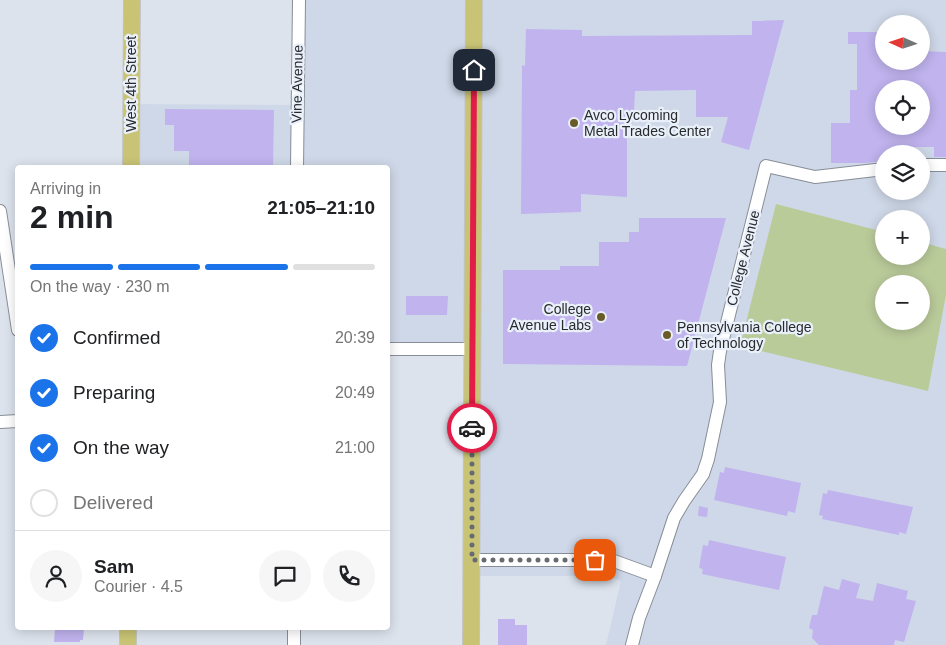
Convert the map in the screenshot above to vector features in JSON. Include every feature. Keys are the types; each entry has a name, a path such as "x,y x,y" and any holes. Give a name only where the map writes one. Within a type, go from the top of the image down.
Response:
{"main road":[{"name":"West 4th Street","path":"131,165 132,0"},
{"path":"471,645 474,0"},
{"path":"128,630 128,645"}],"street":[{"name":"Vine Avenue","path":"297,165 299,0"},
{"path":"930,164 946,165"},
{"name":"College Avenue","path":"632,645 639,618 674,518 703,474 708,459 720,402 718,365 720,351 766,166 815,177 875,170"},
{"path":"0,211 15,310"},
{"path":"390,349 473,349"},
{"path":"0,422 15,422"},
{"path":"472,560 603,560 614,561 655,576"},
{"path":"294,630 294,645"}],"shaded area":[{"name":"Pennsylvania College of Technology","path":"299,0 946,0 946,645 606,645 621,581 609,576 471,576 473,350 390,349 390,165 131,165 131,104 297,105"}],"green space":[{"path":"776,204 875,230 875,265 930,265 930,245 946,249 946,295 928,391 740,346"}],"building":[{"name":"Avco Lycoming Metal Trades Center","path":"784,20 749,150 721,142 728,117 696,117 696,90 635,91 634,111 627,116 627,197 581,194 581,212 521,214 522,65 525,66 526,29 582,30 582,36 752,35 752,21"},
{"path":"848,32 875,32 875,70 930,70 930,51 946,52 946,157 934,157 934,147 930,147 930,145 875,145 875,162 831,163 831,123 850,123 850,90 857,90 857,44 848,44"},
{"path":"165,109 274,110 273,165 189,165 189,151 174,151 174,125 165,125"},
{"name":"College Avenue Labs","path":"639,218 726,218 687,366 503,364 503,270 560,270 560,266 599,266 599,242 629,242 629,232 639,232"},
{"path":"406,296 448,296 447,315 406,315"},
{"path":"725,467 801,483 795,513 788,511 787,516 714,500 720,472 724,473"},
{"path":"828,490 913,507 906,534 899,532 899,535 822,519 823,516 819,515 823,493 827,494"},
{"path":"699,506 708,508 707,517 698,516"},
{"path":"709,540 786,557 779,590 702,574 703,569 699,568 703,545 708,546"},
{"path":"842,579 860,584 856,598 873,601 877,583 908,591 906,599 916,601 904,642 895,640 894,645 819,645 812,638 813,630 809,628 812,615 817,615 824,586 839,590"},
{"path":"498,619 515,619 515,625 527,625 527,645 498,645"},
{"path":"55,630 84,630 83,640 80,640 80,642 54,642"}],"way so far":[{"path":"472,428 472,560 595,560"}],"place":[{"name":"Avco Lycoming Metal Trades Center","path":"574,123"},
{"name":"College Avenue Labs","path":"601,317"},
{"name":"Pennsylvania College of Technology","path":"667,335"}],"route":[{"path":"472,428 474,70"}]}
